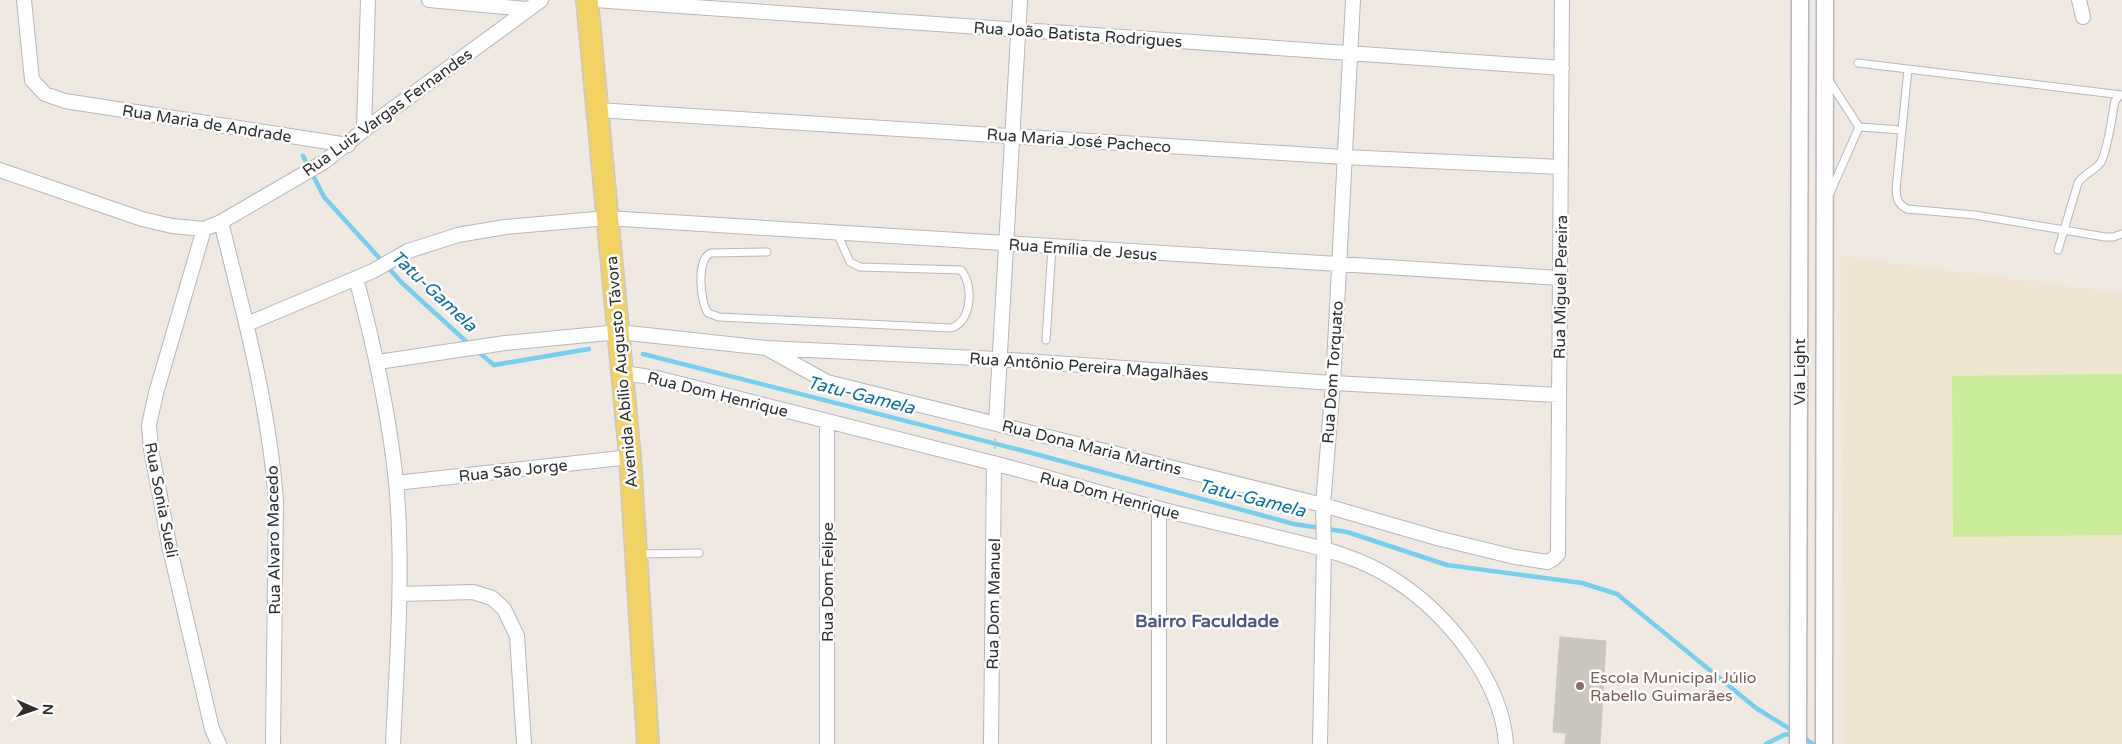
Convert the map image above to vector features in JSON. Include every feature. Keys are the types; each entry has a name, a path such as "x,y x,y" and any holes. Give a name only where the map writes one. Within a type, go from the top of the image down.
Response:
{"main road":[{"name":"Avenida Abílio Augusto Távora","path":"587,0 630,457 648,744"}],"street":[{"name":"Rua Maria de Andrade","path":"24,0 32,80 45,94 66,101 348,144"},
{"path":"364,130 368,0"},
{"path":"429,0 526,9"},
{"name":"Rua Luiz Vargas Fernandes","path":"0,170 142,219 172,226 204,229 221,222 324,162 526,9 541,0"},
{"name":"Rua João Batista Rodrigues","path":"595,0 1562,68"},
{"path":"996,423 998,359 1020,29 1020,0"},
{"name":"Rua Dom Torquato","path":"1320,744 1323,512 1333,383 1353,0"},
{"name":"Rua Miguel Pereira","path":"1541,562 1553,560 1558,554 1562,0"},
{"name":"Via Light","path":"1798,744 1800,0"},
{"name":"Via Light","path":"1824,744 1825,0"},
{"path":"2079,0 2084,18"},
{"name":"Rua Maria José Pacheco","path":"597,110 1344,157 1561,167"},
{"name":"Rua Emília de Jesus","path":"247,324 373,271 408,251 468,233 505,227 607,218 1339,266 1560,278"},
{"name":"Rua Alvaro Macedo","path":"221,222 247,324 268,427 273,463 276,501 273,744"},
{"name":"Rua Sonia Sueli","path":"204,229 156,393 149,425 151,449 170,549 212,729 219,744"},
{"path":"356,278 378,362 396,483 400,594 393,744"},
{"name":"Rua Antônio Pereira Magalhães","path":"378,362 505,343 619,332 766,348 998,359 1333,383 1559,395"},
{"name":"Rua Dona Maria Martins","path":"766,348 828,382 996,423 1323,512 1541,562"},
{"name":"Rua Dom Henrique","path":"623,373 657,378 827,421 1159,509 1324,544 1394,579 1421,599 1453,629 1475,660 1499,706 1506,744"},
{"name":"Rua Dom Felipe","path":"827,421 827,744"},
{"name":"Rua Sāo Jorge","path":"396,483 630,457"},
{"name":"Rua Dom Manuel","path":"991,744 994,464"},
{"path":"1159,509 1159,744"},
{"path":"400,594 473,592 492,598 504,609 517,636 524,744"}],"lane":[{"path":"1858,63 2121,95"},
{"path":"1908,69 1896,190 1897,200 1906,209 1975,216 2113,237 2122,234"},
{"path":"1825,73 1858,127"},
{"path":"2058,250 2078,182 2101,162 2115,101 2121,95"},
{"path":"1858,127 1902,130"},
{"path":"1824,206 1858,127"},
{"path":"767,252 711,253 706,255 702,261 701,298 708,313 719,317 951,328 957,326 965,318 967,313 968,284 961,270 860,267 854,265 847,257 837,233"},
{"path":"1046,340 1052,247"},
{"path":"637,554 699,553"}],"path":[{"path":"994,464 996,423"}],"shaded area":[{"path":"1841,256 2122,293 2122,744 1843,744"}],"green space":[{"path":"2122,374 2122,535 1953,537 1952,376"}],"building":[{"name":"Escola Municipal Júlio Rabello Guimarães","path":"1560,637 1606,641 1600,744 1565,744 1566,733 1553,732"}],"waterway":[{"name":"Tatu-Gamela","path":"303,156 324,197 402,283 469,344"},
{"name":"Tatu-Gamela","path":"477,351 494,365 589,349"},
{"name":"Tatu-Gamela","path":"643,354 1028,452 1294,524 1347,532 1447,565 1582,583 1617,594 1756,708 1793,731"},
{"path":"1766,744 1786,734 1794,737"},
{"name":"Tatu-Gamela","path":"1802,737 1813,744"}],"place":[{"name":"Escola Municipal Júlio Rabello Guimarães","path":"1580,686"}],"district":[{"name":"Bairro Faculdade","path":"1207,621"}]}
